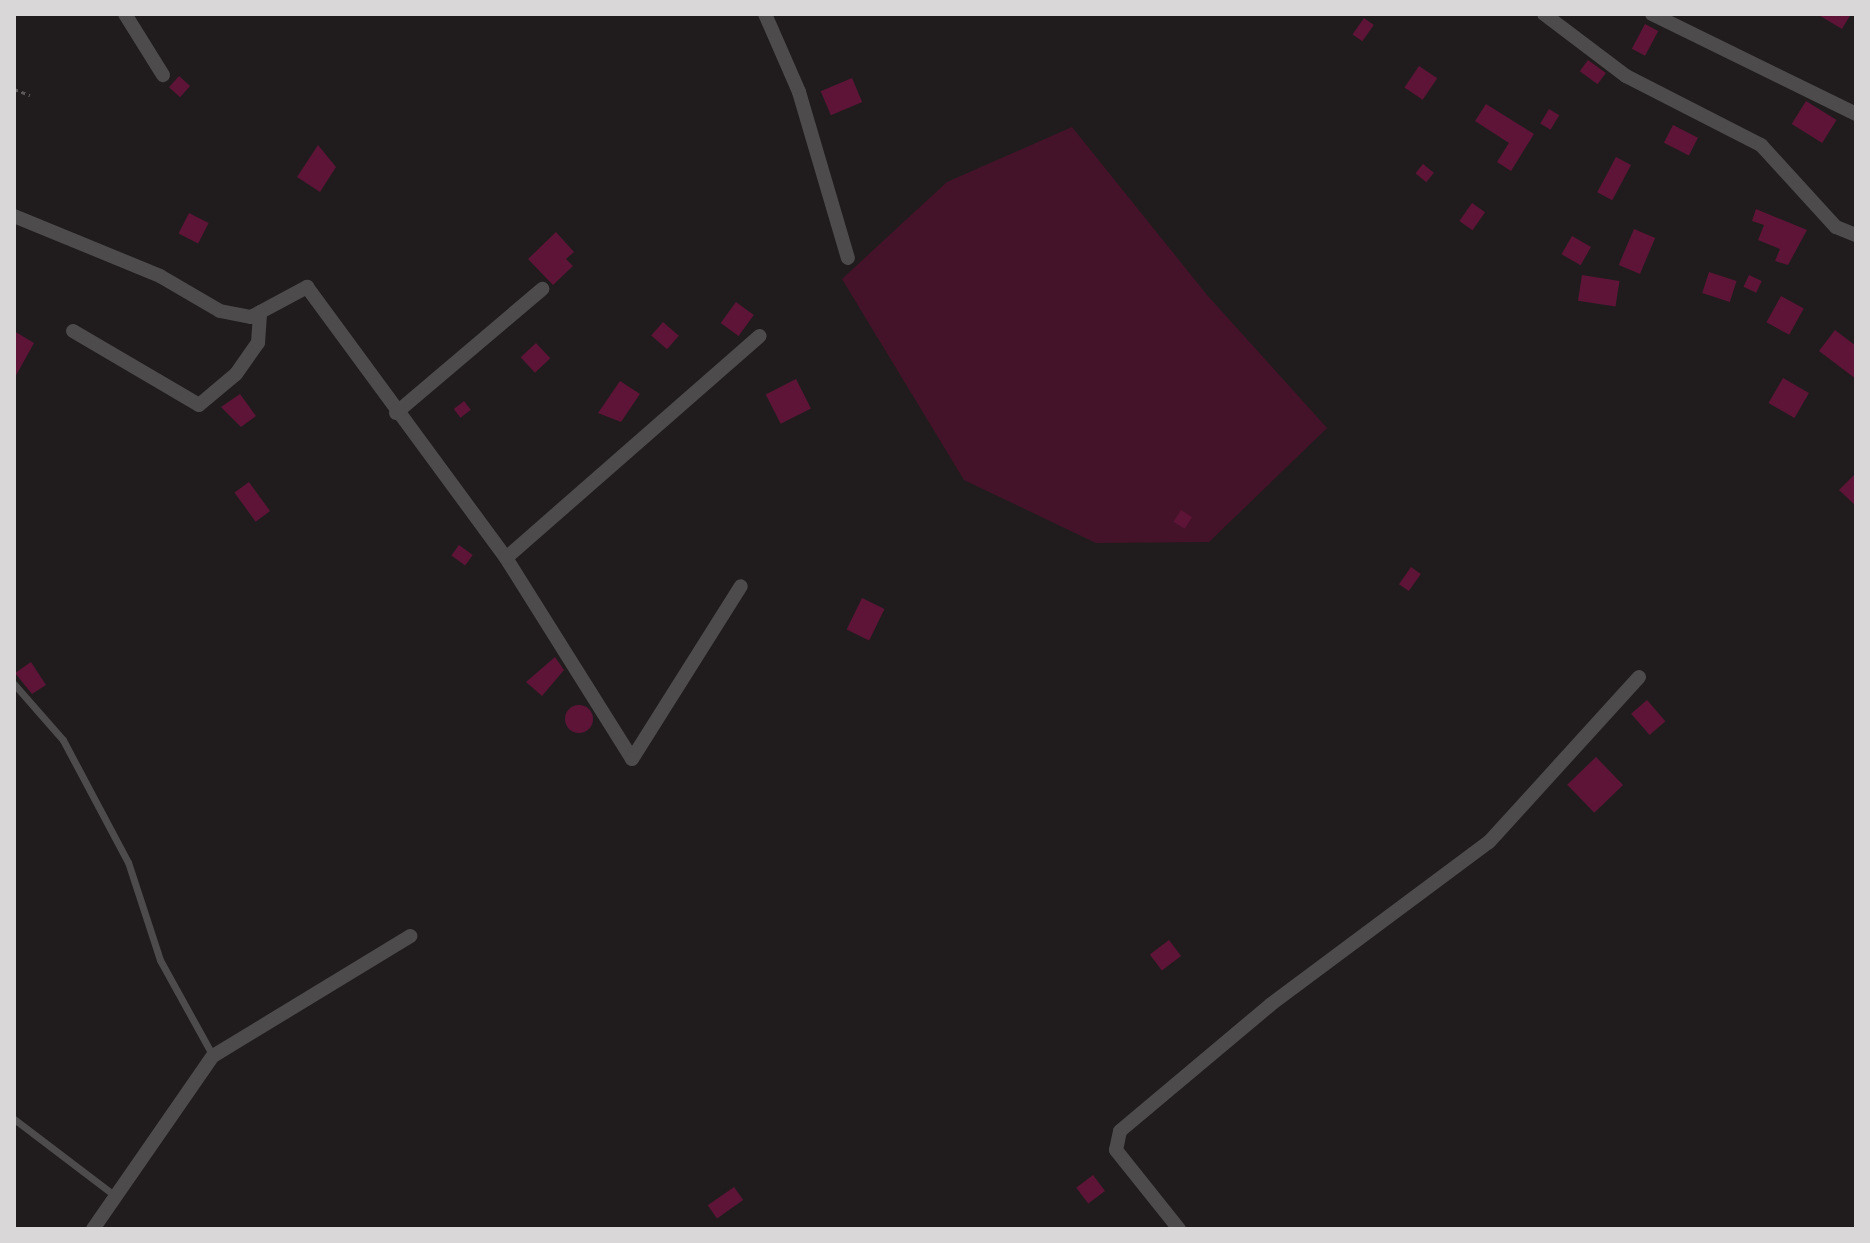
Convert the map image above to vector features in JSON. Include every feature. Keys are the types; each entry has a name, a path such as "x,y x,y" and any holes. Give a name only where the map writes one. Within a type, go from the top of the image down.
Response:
{"street":[{"path":"125,14 163,75"},
{"path":"765,14 799,92 848,258"},
{"path":"1544,14 1626,76 1761,145 1836,227 1856,235"},
{"path":"1652,14 1856,114"},
{"path":"14,216 160,276 220,311 260,312 307,287 396,413 506,558 632,759 741,586"},
{"path":"396,413 542,289"},
{"path":"73,331 199,405 236,374 258,343 260,312"},
{"path":"506,558 760,336"},
{"path":"1179,1229 1116,1150 1120,1131 1270,1005 1489,842 1639,677"},
{"path":"93,1229 213,1056 410,936"}],"lane":[{"path":"14,684 63,740 128,862 160,960 213,1056"},
{"path":"14,1119 88,1182 114,1195"}],"path":[{"path":"14,89 30,95"}],"shaded area":[{"path":"1072,127 1207,295 1327,428 1209,542 1096,543 964,480 842,279 947,182"}],"building":[{"path":"1817,14 1851,14 1842,29"},
{"path":"1364,18 1374,25 1362,41 1353,34"},
{"path":"1645,24 1658,31 1645,56 1632,49"},
{"path":"1588,60 1606,73 1598,84 1580,71"},
{"path":"1419,66 1437,78 1423,100 1404,88"},
{"path":"179,76 190,86 180,97 169,87"},
{"path":"852,78 862,102 831,115 821,91"},
{"path":"1806,101 1837,120 1822,143 1792,124"},
{"path":"1486,104 1534,134 1511,171 1497,162 1509,143 1475,121"},
{"path":"1549,109 1559,115 1551,130 1540,124"},
{"path":"1673,125 1698,138 1689,156 1664,143"},
{"path":"318,145 336,167 320,192 297,177"},
{"path":"1616,157 1631,165 1612,200 1597,192"},
{"path":"1423,164 1434,173 1426,182 1415,173"},
{"path":"1472,203 1485,212 1472,230 1459,221"},
{"path":"1756,209 1807,230 1788,265 1775,261 1780,249 1758,240 1764,225 1752,221"},
{"path":"189,213 209,223 198,243 179,233"},
{"path":"1634,229 1655,238 1640,274 1619,265"},
{"path":"556,232 574,252 566,259 573,266 553,285 528,259"},
{"path":"1572,236 1591,247 1581,265 1562,254"},
{"path":"1709,272 1737,281 1730,302 1702,293"},
{"path":"1582,275 1620,281 1615,307 1578,301"},
{"path":"1749,275 1762,281 1756,293 1744,287"},
{"path":"1781,296 1804,309 1789,335 1766,322"},
{"path":"736,302 754,315 739,336 721,323"},
{"path":"663,322 679,336 667,349 651,336"},
{"path":"1835,330 1856,346 1856,379 1819,351"},
{"path":"14,331 34,343 14,379"},
{"path":"536,343 550,358 535,373 521,357"},
{"path":"1783,378 1809,393 1794,418 1768,403"},
{"path":"796,379 811,408 781,424 766,394"},
{"path":"620,381 640,394 621,422 598,413"},
{"path":"240,394 256,416 241,427 221,407"},
{"path":"464,401 471,410 461,418 454,409"},
{"path":"1856,473 1856,506 1839,490"},
{"path":"249,482 270,511 256,522 234,493"},
{"path":"1181,510 1192,517 1185,529 1174,522"},
{"path":"459,545 473,555 465,566 451,556"},
{"path":"1411,567 1421,574 1409,591 1399,584"},
{"path":"862,598 884,609 869,640 847,629"},
{"path":"555,657 564,670 542,696 526,682"},
{"path":"31,662 46,685 32,694 15,673"},
{"path":"1647,700 1665,721 1650,735 1631,714"},
{"path":"579,705 589,709 593,719 589,729 579,733 569,729 565,719 569,709"},
{"path":"1596,757 1623,785 1594,813 1567,785"},
{"path":"1169,940 1181,956 1162,970 1150,954"},
{"path":"1093,1175 1105,1191 1088,1204 1076,1188"},
{"path":"734,1187 743,1200 717,1218 708,1205"}]}
